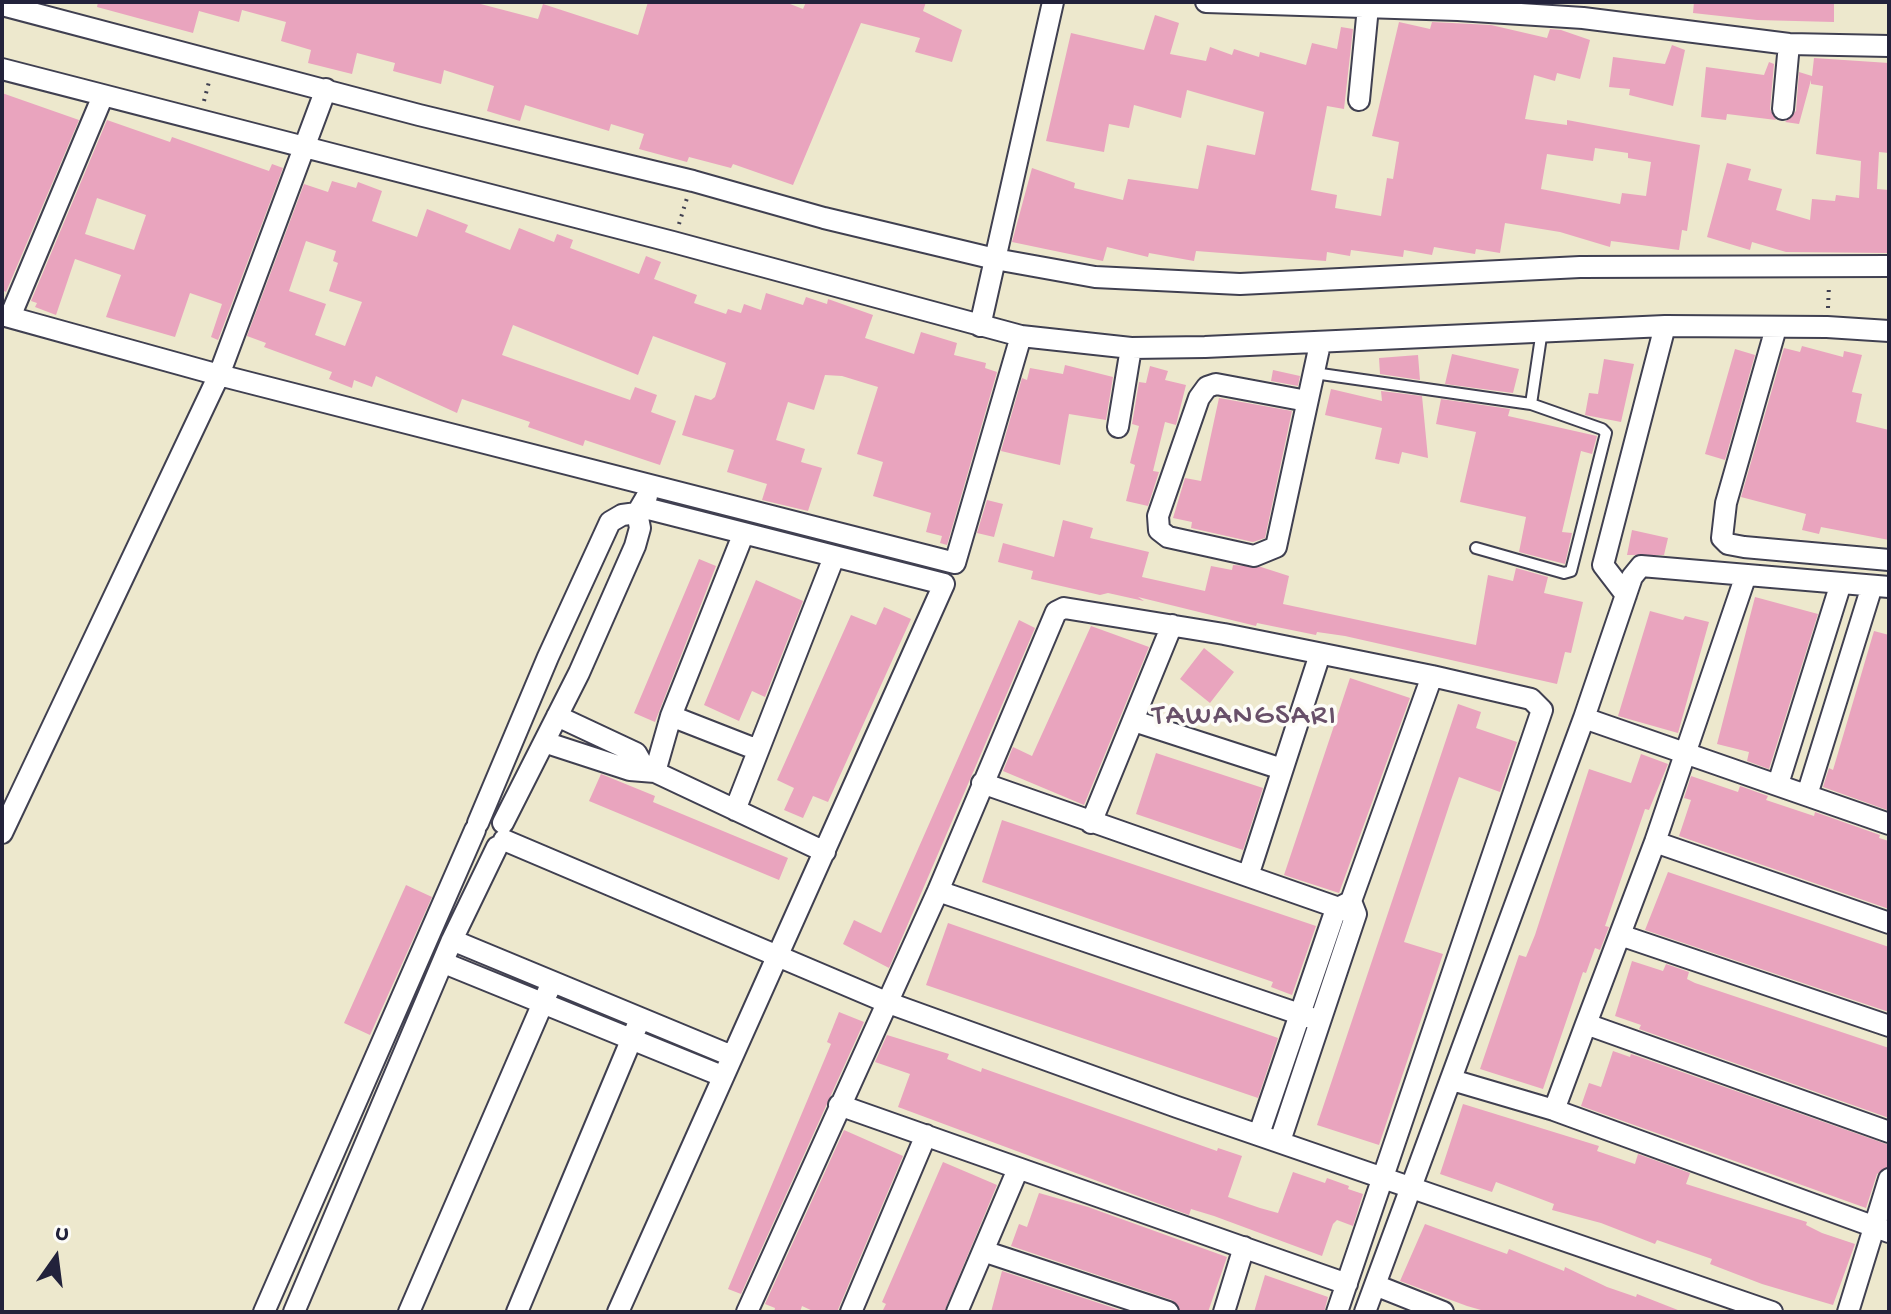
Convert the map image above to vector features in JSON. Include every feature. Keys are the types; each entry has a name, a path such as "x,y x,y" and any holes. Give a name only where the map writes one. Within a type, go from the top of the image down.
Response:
{"street":[{"path":"981,320 1053,2"},
{"path":"1206,2 1612,20 1789,44 1889,46"},
{"path":"2,5 324,93 994,264 1095,277 1240,284 1595,266 1889,266"},
{"path":"1359,100 1368,7"},
{"path":"1783,109 1789,44"},
{"path":"2,69 102,98 306,144 981,320 1021,336 1131,348 1320,344 1542,330 1665,326 1889,331"},
{"path":"2,833 219,375 324,93"},
{"path":"102,98 6,316 219,375 955,563 1021,336"},
{"path":"1365,1312 1584,718 1615,583 1606,549 1665,326"},
{"path":"1776,328 1726,503 1722,538 1728,544 1744,547 1889,560"},
{"path":"1307,401 1216,384 1207,387 1199,398 1158,516 1159,530 1168,537 1254,556 1276,547 1320,344"},
{"path":"1118,427 1131,348"},
{"path":"618,1312 944,584 639,510 610,522 548,657 267,1306 294,1312 452,940 579,673 635,546 640,528 639,510 652,486"},
{"path":"650,771 743,535"},
{"path":"735,810 834,557"},
{"path":"1615,583 1641,566 1881,586 1807,795"},
{"path":"1554,1110 1655,842 1746,575"},
{"path":"1778,784 1841,583"},
{"path":"747,1312 938,891 1059,610 1172,625 1432,676 1531,699 1540,705 1543,715 1337,1312"},
{"path":"1091,823 1172,625"},
{"path":"1248,876 1320,654"},
{"path":"548,657 579,673"},
{"path":"1259,1134 1310,1018 1432,676"},
{"path":"557,716 636,753 650,771"},
{"path":"671,716 758,750"},
{"path":"1584,718 1889,824"},
{"path":"1134,721 1282,769"},
{"path":"544,742 630,770 650,771 825,852"},
{"path":"982,783 1091,823 1348,908"},
{"path":"476,826 486,817 495,817 502,837 886,1002 1772,1312"},
{"path":"1655,842 1889,923"},
{"path":"938,891 1310,1018"},
{"path":"1620,935 1889,1026"},
{"path":"452,940 732,1056"},
{"path":"444,963 722,1076"},
{"path":"409,1312 552,982"},
{"path":"1280,1141 1310,1018"},
{"path":"517,1312 640,1019"},
{"path":"1586,1024 1889,1132"},
{"path":"367,1073 393,1083"},
{"path":"1452,1080 1554,1110 1881,1230"},
{"path":"839,1105 1347,1284"},
{"path":"851,1312 926,1135"},
{"path":"957,1312 1018,1169"},
{"path":"1848,1312 1881,1230 1889,1179"},
{"path":"1224,1312 1244,1247"},
{"path":"983,1251 1168,1312"},
{"path":"1375,1285 1443,1312"}],"lane":[{"path":"1531,404 1542,330"},
{"path":"1314,373 1531,404 1606,433 1571,571 1564,573 1476,548"}],"path":[{"path":"202,111 212,65"},
{"path":"677,233 690,189"},
{"path":"1828,311 1829,281"}],"building":[{"path":"98,2 473,2 538,19 543,4 638,35 648,2 785,2 803,9 806,2 926,2 923,11 962,30 952,62 915,52 920,38 861,23 793,185 733,164 731,168 689,157 687,162 639,149 644,134 611,124 609,131 525,105 520,121 487,111 494,86 444,70 441,84 393,71 395,63 357,53 352,74 308,63 311,50 281,41 286,22 242,10 239,22 199,11 193,33 97,7"},
{"path":"1694,2 1834,2 1834,22 1757,20 1693,13"},
{"path":"1155,15 1179,23 1170,54 1206,61 1210,47 1232,55 1234,49 1259,57 1260,52 1306,65 1312,43 1337,49 1341,27 1353,29 1344,109 1327,106 1311,190 1337,195 1335,208 1381,216 1387,178 1393,179 1399,142 1372,136 1399,22 1430,29 1432,22 1491,25 1547,38 1550,29 1561,30 1590,40 1580,79 1557,73 1555,81 1534,75 1525,119 1567,125 1567,120 1700,145 1687,231 1682,230 1679,250 1611,241 1610,247 1560,232 1505,223 1500,253 1476,249 1475,254 1434,247 1432,255 1404,250 1403,257 1351,250 1350,256 1327,252 1326,261 1196,251 1194,261 1149,253 1148,257 1107,247 1103,261 1012,242 1032,168 1075,183 1074,188 1123,200 1128,179 1198,189 1207,145 1255,155 1264,112 1187,90 1181,118 1134,105 1129,128 1109,124 1104,152 1046,141 1071,33 1144,50","holes":["1595,148 1628,153 1628,158 1651,162 1646,196 1622,193 1620,204 1541,189 1547,154 1593,161"]},
{"path":"1672,45 1685,50 1673,106 1629,95 1630,89 1609,87 1613,57 1665,64"},
{"path":"1814,58 1889,63 1889,153 1879,152 1877,189 1889,190 1889,253 1786,252 1752,242 1750,250 1707,237 1727,163 1751,169 1748,180 1782,189 1776,210 1810,220 1812,199 1835,201 1836,195 1859,198 1861,161 1816,154 1823,86 1811,84 1811,80 1799,124 1785,122 1796,111 1799,72 1812,76"},
{"path":"1769,62 1774,64 1770,109 1776,120 1727,114 1726,120 1701,117 1706,67 1764,75"},
{"path":"2,93 79,120 6,292 2,290"},
{"path":"107,120 170,142 172,137 269,171 272,164 283,168 218,340 211,337 222,304 190,293 175,337 106,317 121,275 75,259 56,315 35,307 37,303 31,301","holes":["97,198 146,215 134,250 85,234"]},
{"path":"332,181 356,188 358,182 382,191 372,221 417,237 427,209 468,225 465,232 510,250 519,228 554,242 557,234 573,240 570,248 639,274 646,256 661,262 654,279 697,295 694,303 726,314 728,309 741,313 744,304 761,310 766,293 803,305 806,297 827,304 828,299 873,315 865,338 914,354 921,332 957,343 954,355 986,363 985,368 997,372 947,545 940,543 942,536 926,532 931,513 873,496 883,462 857,454 878,387 842,376 825,375 814,410 788,402 776,440 805,449 801,462 822,468 808,511 762,500 767,484 727,472 734,450 682,435 695,395 711,400 715,397 726,363 653,336 638,375 513,325 502,355 630,400 635,387 657,395 651,412 676,421 660,465 585,440 583,446 528,427 530,422 462,399 457,413 376,376 372,387 354,380 352,388 329,379 332,372 264,347 266,343 247,336 304,184 328,192","holes":["306,241 336,251 333,261 338,263 329,291 362,302 345,346 315,335 326,304 289,291"]},
{"path":"1802,346 1843,357 1844,351 1862,355 1852,392 1862,394 1856,422 1889,430 1889,540 1821,527 1819,534 1802,530 1806,514 1741,497 1784,348 1800,352"},
{"path":"1735,349 1755,355 1725,460 1705,454"},
{"path":"1452,354 1519,369 1513,393 1445,384"},
{"path":"1418,355 1420,380 1380,374 1379,358"},
{"path":"1604,359 1634,364 1621,422 1585,415 1589,393 1598,394"},
{"path":"1065,365 1113,377 1106,420 1069,414 1060,465 1001,451 1022,378 1027,380 1030,368 1063,374"},
{"path":"1150,366 1168,371 1165,380 1186,385 1176,425 1165,422 1153,471 1159,472 1148,506 1126,501 1135,465 1130,463 1139,426 1132,424 1139,382 1146,383"},
{"path":"1273,370 1300,376 1298,386 1271,381"},
{"path":"1331,389 1382,401 1381,391 1422,396 1428,458 1402,452 1399,464 1375,459 1382,428 1325,415"},
{"path":"1219,398 1292,411 1265,538 1253,542 1191,528 1192,522 1173,518 1185,478 1201,481"},
{"path":"1441,399 1510,409 1508,416 1597,436 1592,454 1581,451 1562,532 1572,533 1565,564 1519,552 1526,517 1460,502 1476,432 1436,424"},
{"path":"987,500 1003,504 994,537 977,533"},
{"path":"1063,520 1093,528 1090,538 1149,552 1142,577 1205,591 1211,566 1232,570 1233,565 1261,567 1289,576 1283,604 1476,645 1488,575 1513,581 1516,568 1548,577 1544,593 1583,602 1571,653 1565,652 1557,684 1345,636 1317,632 1316,635 1257,623 1256,626 1138,597 1144,601 1108,593 1100,595 1031,579 1033,571 998,562 1003,543 1054,557"},
{"path":"1632,530 1668,538 1664,555 1627,555"},
{"path":"699,559 716,566 655,722 634,713"},
{"path":"756,580 803,601 765,697 752,691 739,721 704,705"},
{"path":"1755,597 1818,614 1769,769 1747,761 1749,752 1717,744"},
{"path":"884,607 911,619 828,802 813,796 803,818 784,810 794,788 777,780 851,615 876,625"},
{"path":"1650,611 1683,620 1685,616 1709,622 1678,733 1618,716"},
{"path":"1019,620 1035,628 889,968 843,944 854,920 881,933"},
{"path":"1091,626 1149,647 1084,805 1003,771 1013,747 1032,756"},
{"path":"1874,631 1889,635 1887,810 1823,787 1829,768 1833,770"},
{"path":"1204,648 1234,672 1210,703 1180,679"},
{"path":"1350,678 1410,698 1339,893 1284,875"},
{"path":"1458,704 1481,712 1476,728 1517,742 1500,792 1459,777 1451,800 1404,942 1443,954 1379,1145 1317,1125"},
{"path":"1156,753 1263,788 1243,850 1136,814"},
{"path":"1641,754 1668,764 1649,810 1645,809 1605,926 1609,927 1600,950 1595,948 1586,973 1583,972 1543,1089 1480,1069 1519,955 1526,957 1535,935 1589,769 1631,783"},
{"path":"601,774 655,796 653,802 788,858 779,880 589,801"},
{"path":"1691,776 1738,792 1740,786 1768,796 1766,800 1814,816 1815,812 1889,841 1889,909 1679,836 1691,800 1684,798"},
{"path":"1002,820 1316,926 1292,995 1271,987 1273,982 982,882"},
{"path":"1668,872 1889,947 1889,1012 1645,930"},
{"path":"406,885 432,897 370,1035 344,1023"},
{"path":"948,923 1278,1038 1258,1098 926,985"},
{"path":"1632,961 1663,971 1666,964 1689,972 1687,979 1695,983 1889,1048 1889,1118 1639,1029 1641,1025 1615,1016"},
{"path":"839,1012 864,1022 741,1294 728,1289 831,1044 827,1042"},
{"path":"887,1035 949,1054 947,1059 981,1072 982,1068 1217,1151 1218,1148 1242,1156 1228,1197 1260,1208 1278,1213 1293,1172 1325,1183 1327,1178 1349,1186 1348,1189 1363,1194 1353,1226 1337,1220 1322,1256 1214,1216 1191,1209 1189,1215 898,1107 910,1074 875,1062"},
{"path":"1613,1051 1630,1057 1631,1054 1889,1145 1889,1166 1877,1174 1866,1208 1581,1106 1589,1083 1601,1087"},
{"path":"1463,1104 1599,1146 1597,1151 1635,1164 1638,1154 1690,1173 1686,1184 1807,1222 1806,1225 1822,1233 1855,1244 1833,1305 1762,1284 1710,1264 1712,1259 1657,1240 1655,1244 1601,1223 1552,1210 1554,1204 1496,1182 1492,1192 1440,1174"},
{"path":"844,1130 903,1156 837,1312 815,1312 802,1306 800,1312 774,1312 775,1308 765,1304"},
{"path":"943,1162 997,1185 944,1312 882,1312 886,1304 882,1302"},
{"path":"1039,1193 1088,1207 1227,1257 1208,1312 1181,1312 1172,1300 1011,1246 1019,1224 1027,1227"},
{"path":"1425,1224 1507,1254 1509,1249 1564,1271 1565,1267 1607,1287 1636,1297 1637,1294 1683,1312 1488,1312 1467,1306 1400,1281"},
{"path":"1002,1271 1126,1312 991,1312"},
{"path":"1265,1275 1328,1297 1324,1312 1254,1312"}],"district":[{"name":"TAWANGSARI","path":"1245,718"}]}
